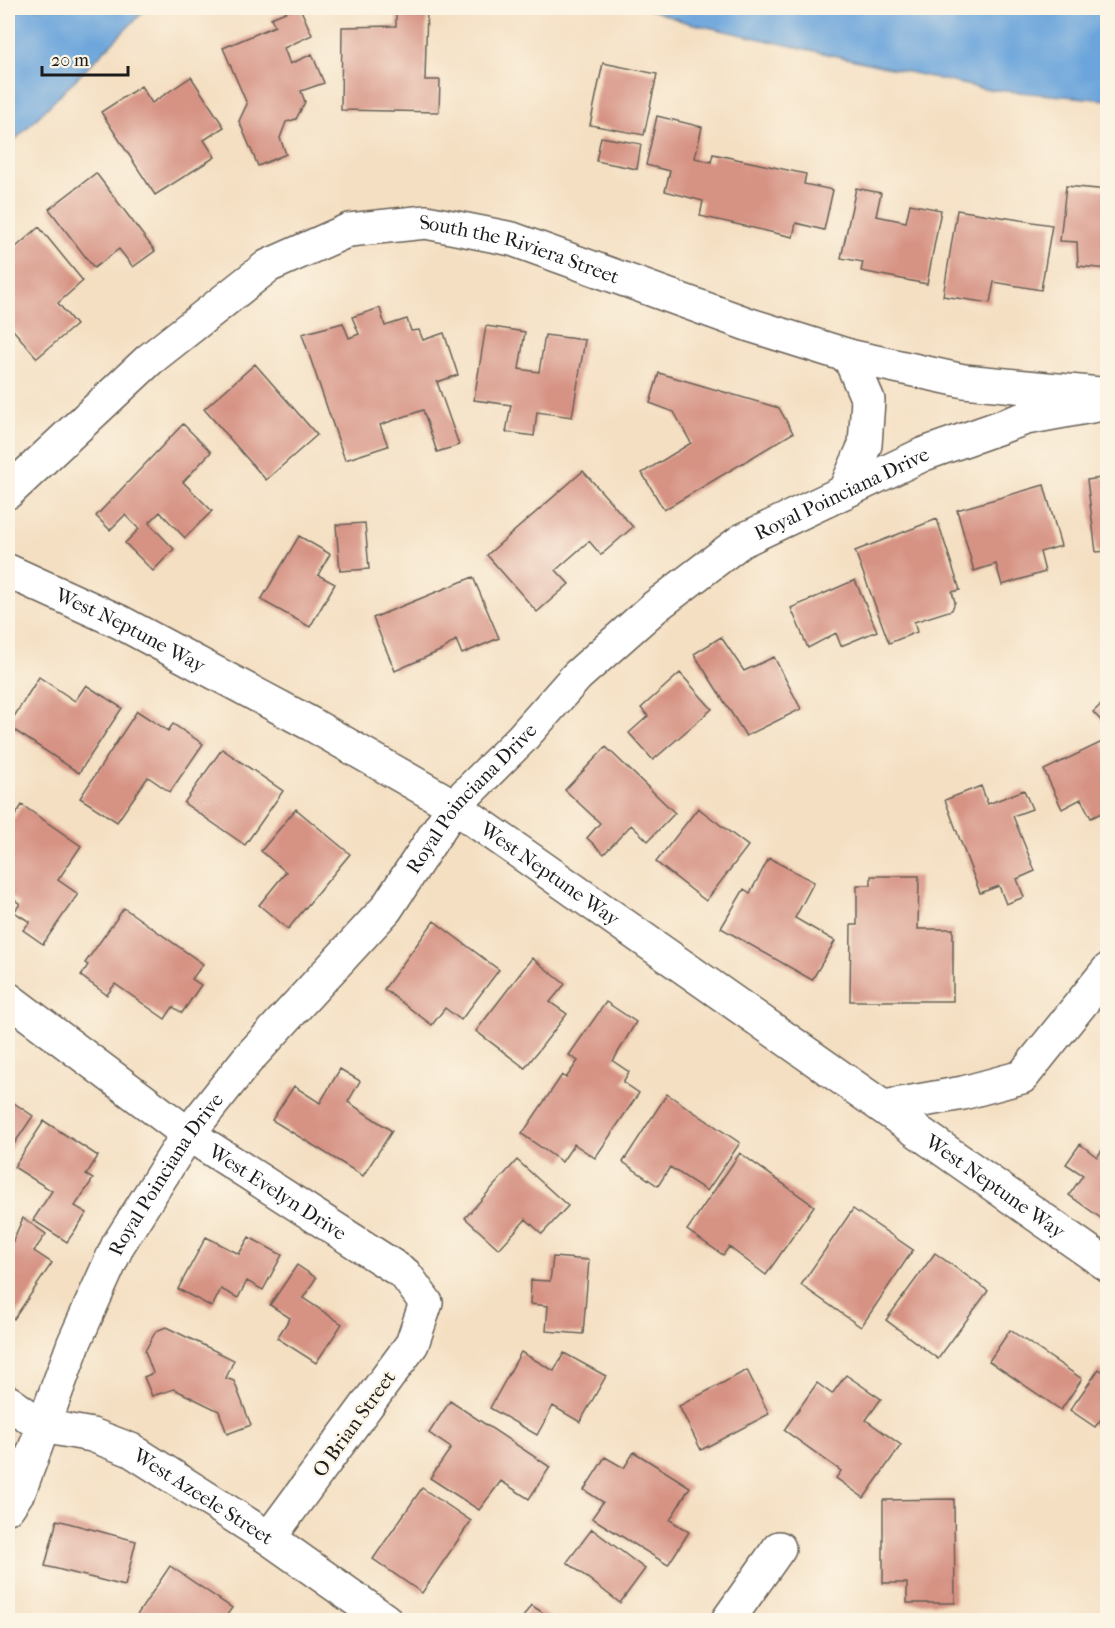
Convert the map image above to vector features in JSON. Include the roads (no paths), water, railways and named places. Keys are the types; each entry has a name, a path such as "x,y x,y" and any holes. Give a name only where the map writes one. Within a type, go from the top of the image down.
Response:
{"street":[{"name":"South the Riviera Street","path":"8,492 149,360 268,266 350,230 426,222 512,239 750,325 849,356 964,381 1107,394"},
{"path":"845,490 865,445 868,400 849,356"},
{"name":"Royal Poinciana Drive","path":"8,1507 21,1489 42,1425 74,1343 118,1245 188,1134 247,1060 386,909 454,806 522,738 577,676 656,606 741,542 924,454 1026,418 1107,403"},
{"name":"West Neptune Way","path":"8,571 130,628 311,724 454,806 1107,1265"},
{"path":"884,1107 963,1092 1022,1077 1107,970"},
{"name":"West Evelyn Drive","path":"8,999 188,1134 405,1274 426,1303"},
{"name":"O Brian Street","path":"269,1538 412,1344 426,1303"},
{"name":"West Azeele Street","path":"8,1402 42,1425 92,1435 131,1450 269,1538 385,1620"},
{"path":"728,1620 779,1548"}],"water":[{"path":"8,8 147,8 8,147"},
{"path":"645,8 1107,8 1107,100 984,89 685,22"}]}
